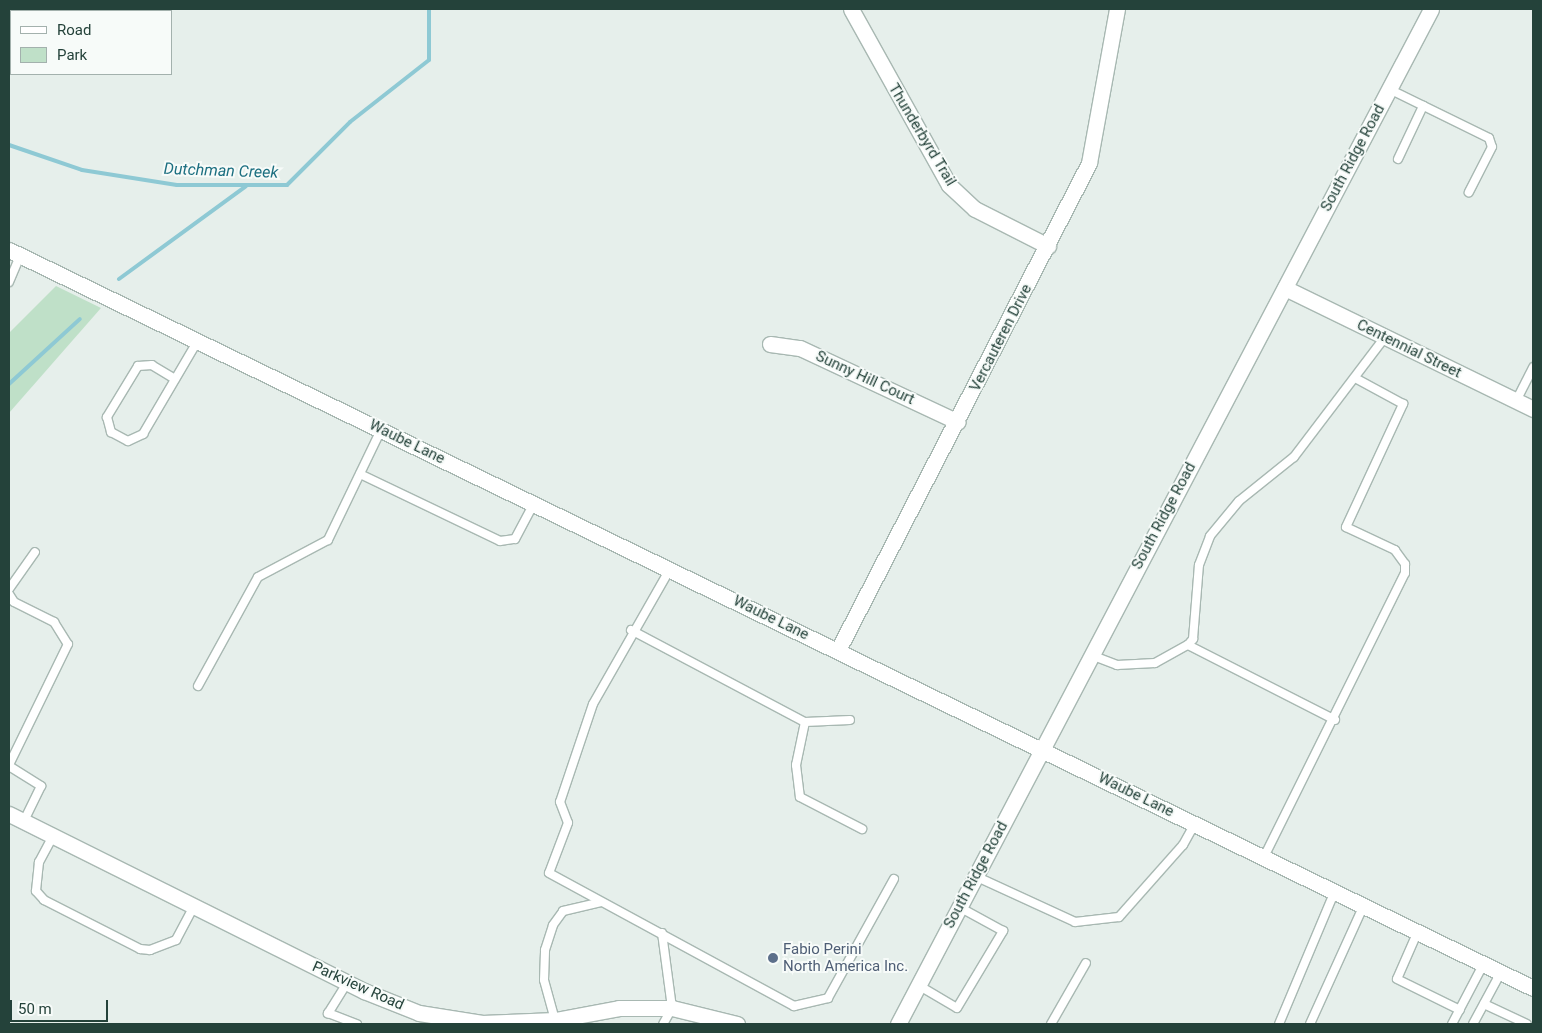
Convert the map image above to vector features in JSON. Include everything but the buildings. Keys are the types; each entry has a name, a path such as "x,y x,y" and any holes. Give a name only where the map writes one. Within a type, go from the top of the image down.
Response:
{"street":[{"name":"Thunderbyrd Trail","path":"852,9 949,185 975,209 1048,246"},
{"name":"Vercauteren Drive","path":"838,650 1048,246 1095,143 1118,9"},
{"name":"South Ridge Road","path":"898,1024 1431,9"},
{"name":"Waube Lane","path":"15,253 1533,988"},
{"name":"Centennial Street","path":"1285,288 1533,409"},
{"name":"Sunny Hill Court","path":"770,344 800,348 958,422"},
{"name":"Parkview Road","path":"9,814 347,983 419,1013 444,1021 482,1024 555,1020 619,1008 672,1008 701,1020 737,1024"}],"lane":[{"path":"1389,89 1491,141 1469,192"},
{"path":"1398,159 1423,106"},
{"path":"9,282 15,253"},
{"path":"1091,655 1117,665 1156,662 1188,645 1193,639 1199,565 1210,536 1239,501 1294,457 1385,337"},
{"path":"175,379 152,366 138,366 106,417 111,432 128,441 143,434 197,342"},
{"path":"1516,401 1533,367"},
{"path":"1264,857 1334,720 1405,573 1405,564 1395,550 1346,527 1403,404 1355,378"},
{"path":"198,686 258,577 328,540 381,430"},
{"path":"360,474 500,541 515,539 534,504"},
{"path":"9,589 35,552"},
{"path":"670,569 631,630 593,704 560,802 568,823 549,873 794,1006 828,998 840,981 894,879"},
{"path":"9,594 14,602 54,622 68,644 9,766 41,786 24,821"},
{"path":"631,630 805,722 850,720"},
{"path":"1188,645 1334,720"},
{"path":"805,722 796,765 800,797 862,829"},
{"path":"975,876 1075,922 1119,917 1183,846 1195,823"},
{"path":"53,836 39,862 36,891 44,900 140,949 150,950 176,940 194,906"},
{"path":"1279,1024 1335,891"},
{"path":"555,1020 544,980 545,950 553,925 563,911 602,902"},
{"path":"1310,1024 1364,905"},
{"path":"918,985 957,1008 1003,931 959,907"},
{"path":"1418,931 1397,979 1460,1010"},
{"path":"662,933 672,1008 663,1024"},
{"path":"1051,1024 1086,963"},
{"path":"1452,1024 1484,964"},
{"path":"1473,1024 1501,972"},
{"path":"347,983 328,1013 356,1024"},
{"path":"1484,1004 1527,1024"}],"green space":[{"path":"56,286 101,308 9,413 9,333"}],"waterway":[{"name":"Dutchman Creek","path":"9,145 82,170 177,185 287,185 350,122 429,60 429,9"},
{"path":"119,279 246,186"},
{"path":"9,384 80,319"}],"place":[{"name":"Fabio Perini North America Inc.","path":"773,958"}]}
